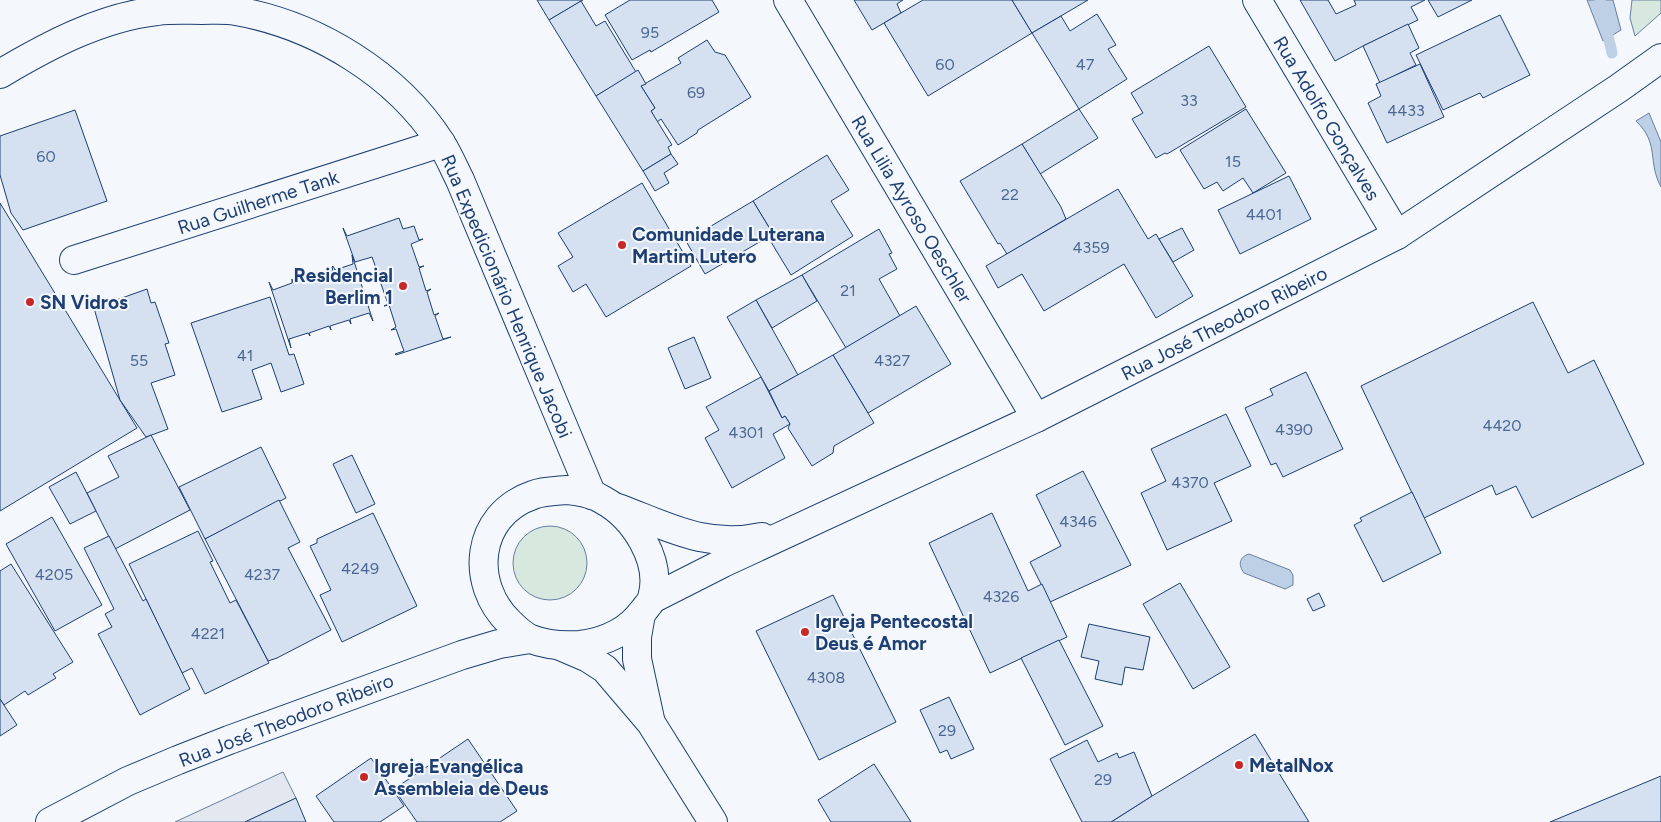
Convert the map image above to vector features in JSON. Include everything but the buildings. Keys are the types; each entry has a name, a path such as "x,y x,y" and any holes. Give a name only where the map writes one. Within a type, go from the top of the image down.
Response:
{"main road":[{"name":"Rua Lilia Ayroso Oeschler","path":"788,0 1036,418"},
{"name":"Rua Adolfo Gonçalves","path":"1257,0 1397,235"},
{"name":"Rua Expedicionário Henrique Jacobi","path":"0,74 45,48 110,21 157,11 235,10 299,28 340,50 383,77 417,111 441,143 460,180 603,501"},
{"name":"Rua José Theodoro Ribeiro","path":"647,606 684,582 1036,418 1397,235 1635,78 1661,58"},
{"name":"Rua Guilherme Tank","path":"74,260 441,143"},
{"path":"651,723 637,659 637,637 654,578 653,565 647,548 635,529 603,501 582,492 567,490 533,495 514,505 499,517 488,533 484,550 485,582 490,596 502,616 530,639 556,645 588,658 605,669 651,723 713,822"},
{"name":"Rua José Theodoro Ribeiro","path":"603,501 689,536 712,540 741,542 793,531"},
{"path":"556,645 579,645 596,642 630,626 647,606"},
{"name":"Rua José Theodoro Ribeiro","path":"50,822 128,781 230,740 462,655 506,642 530,639"}],"shaded area":[{"path":"1632,0 1661,0 1661,13 1635,36 1630,18"},
{"path":"543,526 557,526 571,532 581,542 587,556 585,577 571,594 557,600 543,600 529,594 519,584 513,570 513,556 519,542 529,532"},
{"path":"283,772 296,798 245,822 175,822"}],"water":[{"path":"1587,0 1613,0 1621,30 1603,41"},
{"path":"1649,113 1661,142 1661,187 1657,178 1648,137 1636,121"},
{"path":"1249,554 1290,570 1293,575 1293,585 1285,589 1244,573 1240,562 1243,557"}],"waterway":[{"path":"1600,0 1612,53"}],"place":[{"name":"Comunidade Luterana Martim Lutero","path":"622,245"},
{"name":"Residencial Berlim 1","path":"403,286"},
{"name":"SN Vidros","path":"30,302"},
{"name":"Igreja Pentecostal Deus é Amor","path":"805,632"},
{"name":"MetalNox","path":"1239,765"},
{"name":"Igreja Evangélica Assembleia de Deus","path":"364,777"}]}
